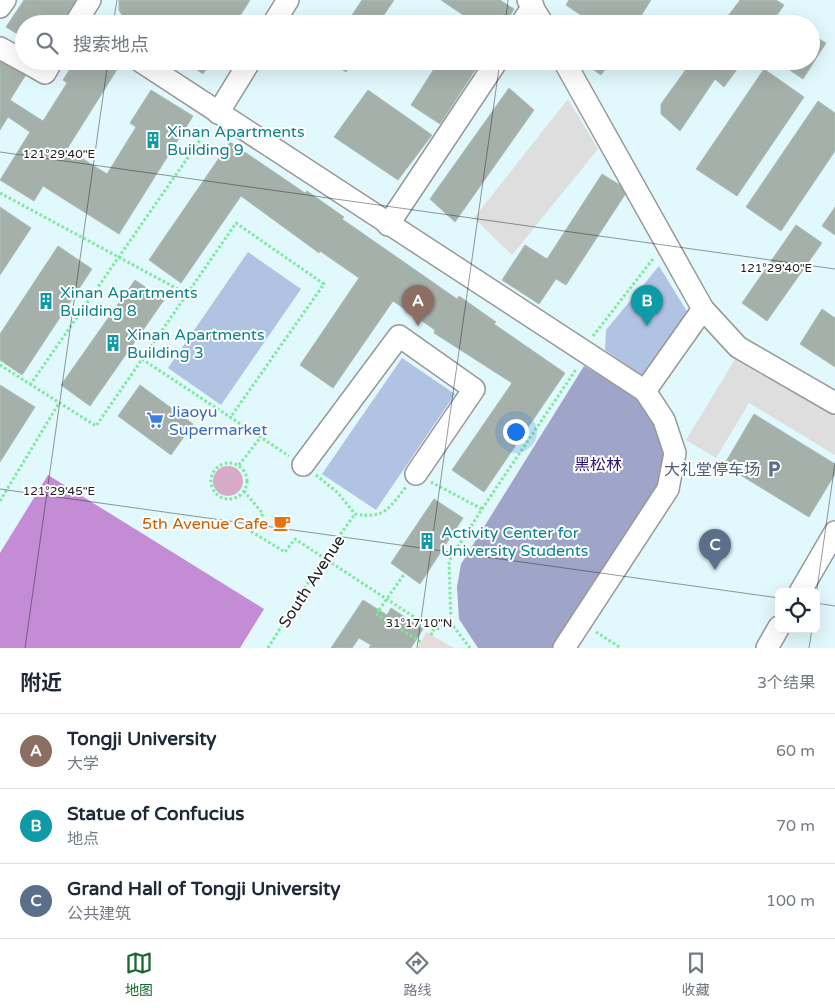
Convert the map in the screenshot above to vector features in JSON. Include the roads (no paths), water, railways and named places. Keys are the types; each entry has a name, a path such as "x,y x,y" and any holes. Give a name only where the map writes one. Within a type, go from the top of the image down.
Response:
{"lane":[{"path":"0,8 5,0"},
{"path":"82,15 90,0"},
{"path":"279,15 288,0"},
{"path":"0,48 15,56"},
{"path":"154,70 388,225 645,391 664,420 675,454 668,489 564,648"},
{"path":"218,113 244,70"},
{"path":"388,225 491,70"},
{"path":"569,70 703,309 738,348 835,403"},
{"path":"645,391 703,309"},
{"path":"303,465 399,336 474,389 416,474"},
{"path":"802,588 835,532"},
{"path":"766,648 775,633"}],"place":[{"name":"Xinan Apartments Building 9","path":"153,140"},
{"name":"Xinan Apartments Building 8","path":"46,301"},
{"name":"Tongji University","path":"418,326"},
{"name":"Statue of Confucius","path":"647,326"},
{"name":"Xinan Apartments Building 3","path":"113,343"},
{"name":"Jiaoyu Supermarket","path":"155,420"},
{"name":"大礼堂停车场","path":"774,469"},
{"name":"5th Avenue Cafe","path":"282,523"},
{"name":"Activity Center for University Students","path":"427,541"},
{"name":"Grand Hall of Tongji University","path":"715,570"}],"park label":[{"name":"黑松林","path":"598,464"}]}
